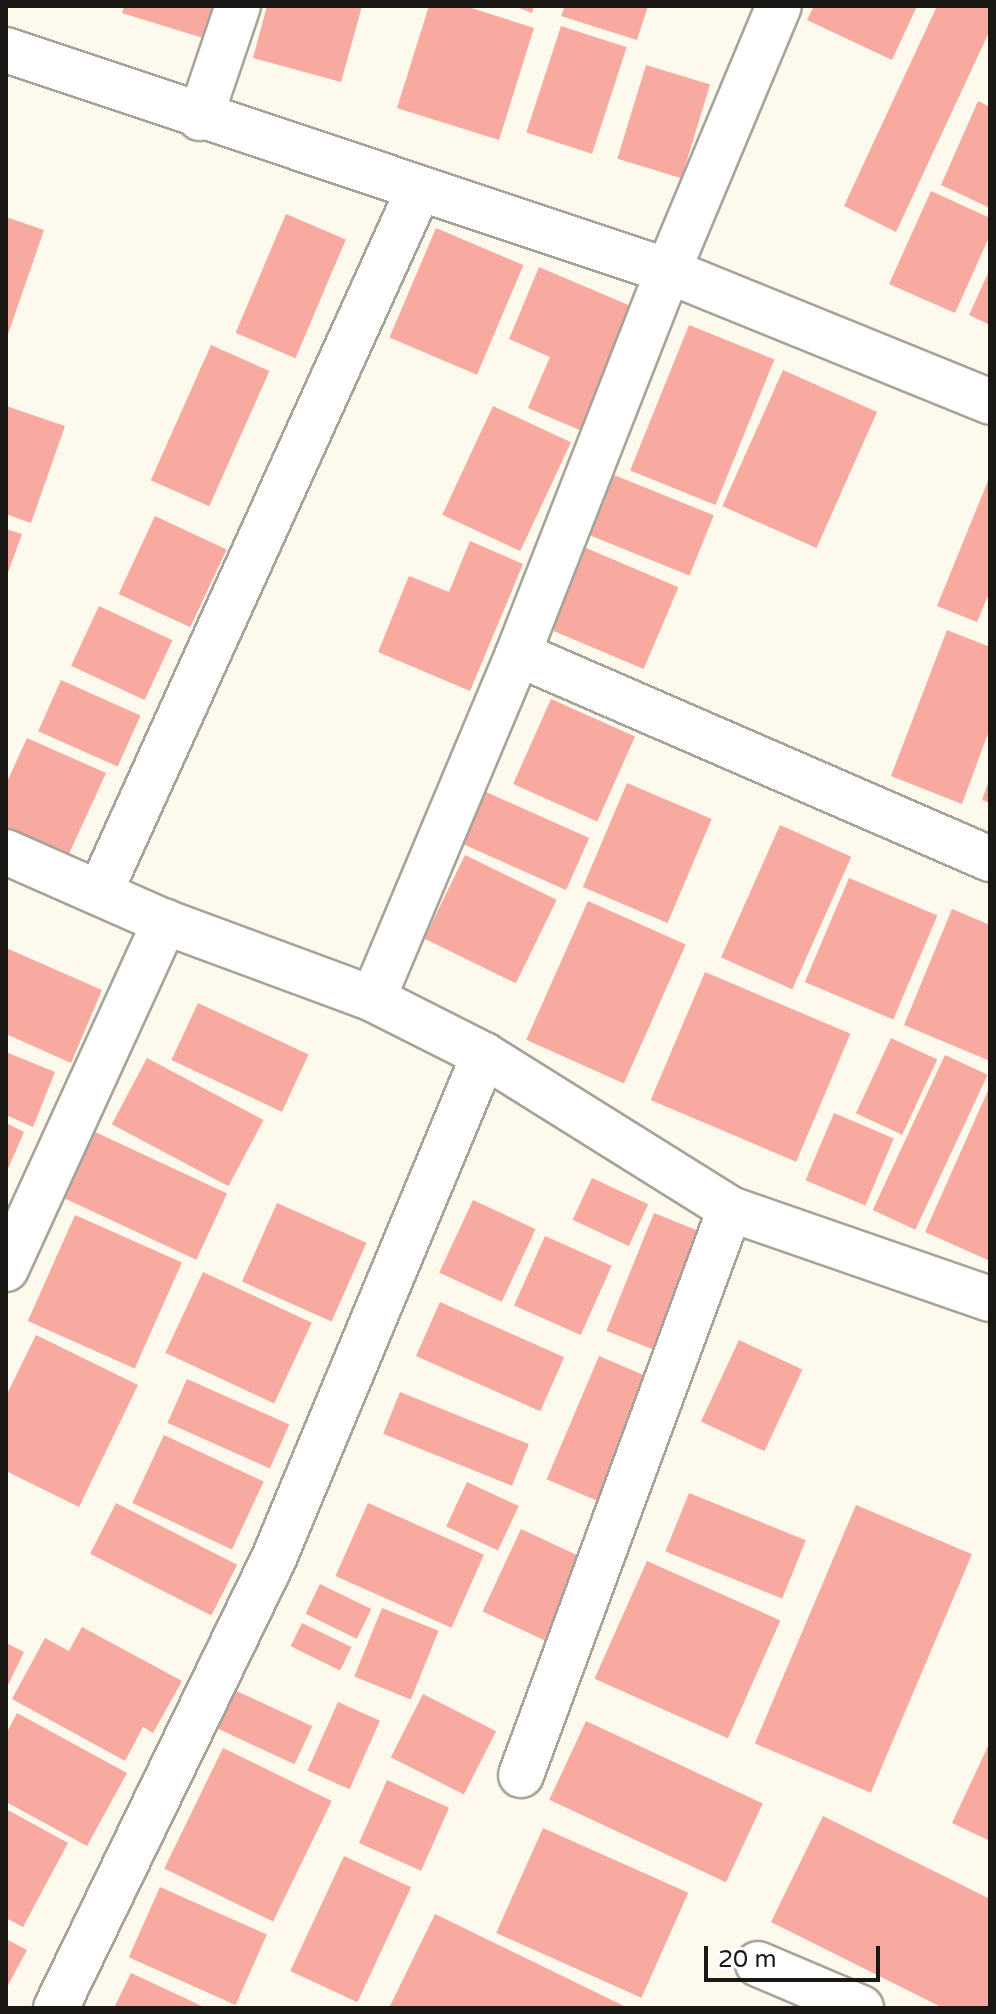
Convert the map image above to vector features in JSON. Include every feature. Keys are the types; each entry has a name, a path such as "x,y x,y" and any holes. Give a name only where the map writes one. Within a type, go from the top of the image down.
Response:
{"street":[{"path":"200,118 238,6"},
{"path":"373,999 518,654 668,271 779,6"},
{"path":"6,50 200,118 668,271 990,402"},
{"path":"100,892 419,189"},
{"path":"518,654 990,859"},
{"path":"6,852 165,922 373,999 484,1055 730,1209 990,1299"},
{"path":"6,1269 165,922"},
{"path":"56,2008 274,1558 484,1055"},
{"path":"521,1775 730,1209"},
{"path":"758,1964 861,2008"}],"building":[{"path":"124,6 213,6 203,38 122,13"},
{"path":"267,6 362,6 341,82 253,58"},
{"path":"429,6 465,6 534,28 499,140 397,108"},
{"path":"514,6 534,6 532,13"},
{"path":"565,6 648,6 637,40 561,16"},
{"path":"814,6 917,6 892,60 807,20"},
{"path":"937,6 990,6 990,30 896,232 844,206"},
{"path":"561,26 627,47 592,154 526,133"},
{"path":"646,65 710,85 681,178 617,159"},
{"path":"978,101 990,107 990,208 941,185"},
{"path":"931,191 990,218 990,235 955,313 889,284"},
{"path":"286,214 346,239 295,358 236,333"},
{"path":"6,217 44,230 6,340"},
{"path":"436,228 523,265 477,375 390,338"},
{"path":"539,267 633,307 582,431 528,408 550,357 509,339"},
{"path":"990,269 990,325 969,315"},
{"path":"689,325 774,359 715,505 630,471"},
{"path":"211,345 269,371 209,506 151,480"},
{"path":"783,370 877,412 816,548 722,506"},
{"path":"6,406 65,426 31,523 6,514"},
{"path":"493,406 571,442 520,551 442,515"},
{"path":"609,473 714,515 689,576 585,533"},
{"path":"990,476 990,591 977,622 937,606"},
{"path":"155,516 227,549 190,627 119,594"},
{"path":"6,529 22,534 6,578"},
{"path":"470,541 523,564 470,691 378,652 409,576 449,592"},
{"path":"579,545 678,587 644,669 544,627"},
{"path":"99,606 172,640 145,700 71,666"},
{"path":"947,630 990,647 990,728 962,804 891,776"},
{"path":"61,680 140,715 118,767 38,731"},
{"path":"551,699 635,736 597,821 513,784"},
{"path":"27,738 106,773 62,869 6,843 6,784"},
{"path":"990,778 990,803 982,800"},
{"path":"627,783 712,819 668,923 583,887"},
{"path":"486,792 589,838 566,890 463,844"},
{"path":"780,825 851,857 792,989 721,957"},
{"path":"465,855 557,900 516,983 424,939"},
{"path":"849,878 937,916 893,1020 805,982"},
{"path":"588,901 686,945 624,1083 526,1040"},
{"path":"952,909 990,925 990,1061 904,1025"},
{"path":"6,948 102,990 71,1063 6,1034"},
{"path":"705,972 850,1034 796,1162 651,1100"},
{"path":"198,1003 309,1055 282,1112 171,1060"},
{"path":"891,1038 937,1060 902,1135 856,1113"},
{"path":"6,1052 55,1072 33,1127 6,1115"},
{"path":"945,1055 988,1075 915,1230 873,1210"},
{"path":"147,1058 264,1120 228,1186 112,1124"},
{"path":"990,1086 990,1261 925,1232"},
{"path":"834,1113 894,1138 865,1206 805,1180"},
{"path":"6,1123 24,1132 6,1173"},
{"path":"93,1131 227,1194 196,1260 62,1197"},
{"path":"592,1178 648,1204 629,1246 573,1220"},
{"path":"473,1200 536,1229 502,1302 439,1273"},
{"path":"277,1203 367,1243 332,1321 242,1282"},
{"path":"654,1213 705,1234 657,1351 606,1331"},
{"path":"75,1215 182,1263 135,1369 28,1321"},
{"path":"545,1236 612,1266 581,1335 514,1305"},
{"path":"203,1272 312,1323 274,1403 165,1353"},
{"path":"440,1302 564,1357 540,1411 416,1356"},
{"path":"36,1335 138,1385 79,1507 6,1471 6,1396"},
{"path":"739,1340 802,1370 764,1451 701,1422"},
{"path":"599,1356 652,1379 600,1502 547,1479"},
{"path":"187,1379 289,1425 270,1468 167,1423"},
{"path":"400,1392 529,1444 512,1486 383,1434"},
{"path":"164,1435 264,1481 232,1549 132,1503"},
{"path":"467,1482 519,1506 498,1550 446,1526"},
{"path":"689,1493 806,1540 782,1599 665,1551"},
{"path":"116,1503 237,1565 211,1616 90,1554"},
{"path":"368,1503 484,1555 451,1628 335,1576"},
{"path":"856,1505 972,1554 871,1793 755,1743"},
{"path":"521,1529 591,1562 552,1644 483,1611"},
{"path":"647,1561 780,1620 728,1738 595,1679"},
{"path":"320,1584 371,1609 357,1639 306,1614"},
{"path":"382,1608 439,1631 411,1699 354,1677"},
{"path":"302,1623 351,1647 340,1670 291,1646"},
{"path":"82,1627 182,1681 153,1733 143,1727 125,1761 12,1699 45,1638 69,1651"},
{"path":"6,1643 24,1652 6,1689"},
{"path":"228,1687 312,1726 295,1764 210,1725"},
{"path":"423,1694 496,1731 464,1794 391,1757"},
{"path":"338,1702 380,1721 350,1789 307,1771"},
{"path":"17,1713 127,1773 87,1846 6,1802 6,1734"},
{"path":"586,1721 763,1803 726,1882 549,1800"},
{"path":"990,1742 990,1841 952,1823"},
{"path":"223,1748 332,1801 273,1921 164,1868"},
{"path":"387,1780 449,1808 421,1871 359,1843"},
{"path":"6,1809 68,1843 23,1927 6,1918"},
{"path":"823,1816 990,1899 990,2008 943,2008 771,1922"},
{"path":"543,1828 688,1893 641,1998 496,1933"},
{"path":"344,1856 411,1887 357,2002 290,1971"},
{"path":"160,1887 267,1935 236,2005 129,1957"},
{"path":"435,1914 628,2008 389,2008"},
{"path":"6,1939 27,1950 6,1989"},
{"path":"131,1973 206,2008 114,2008"}]}
